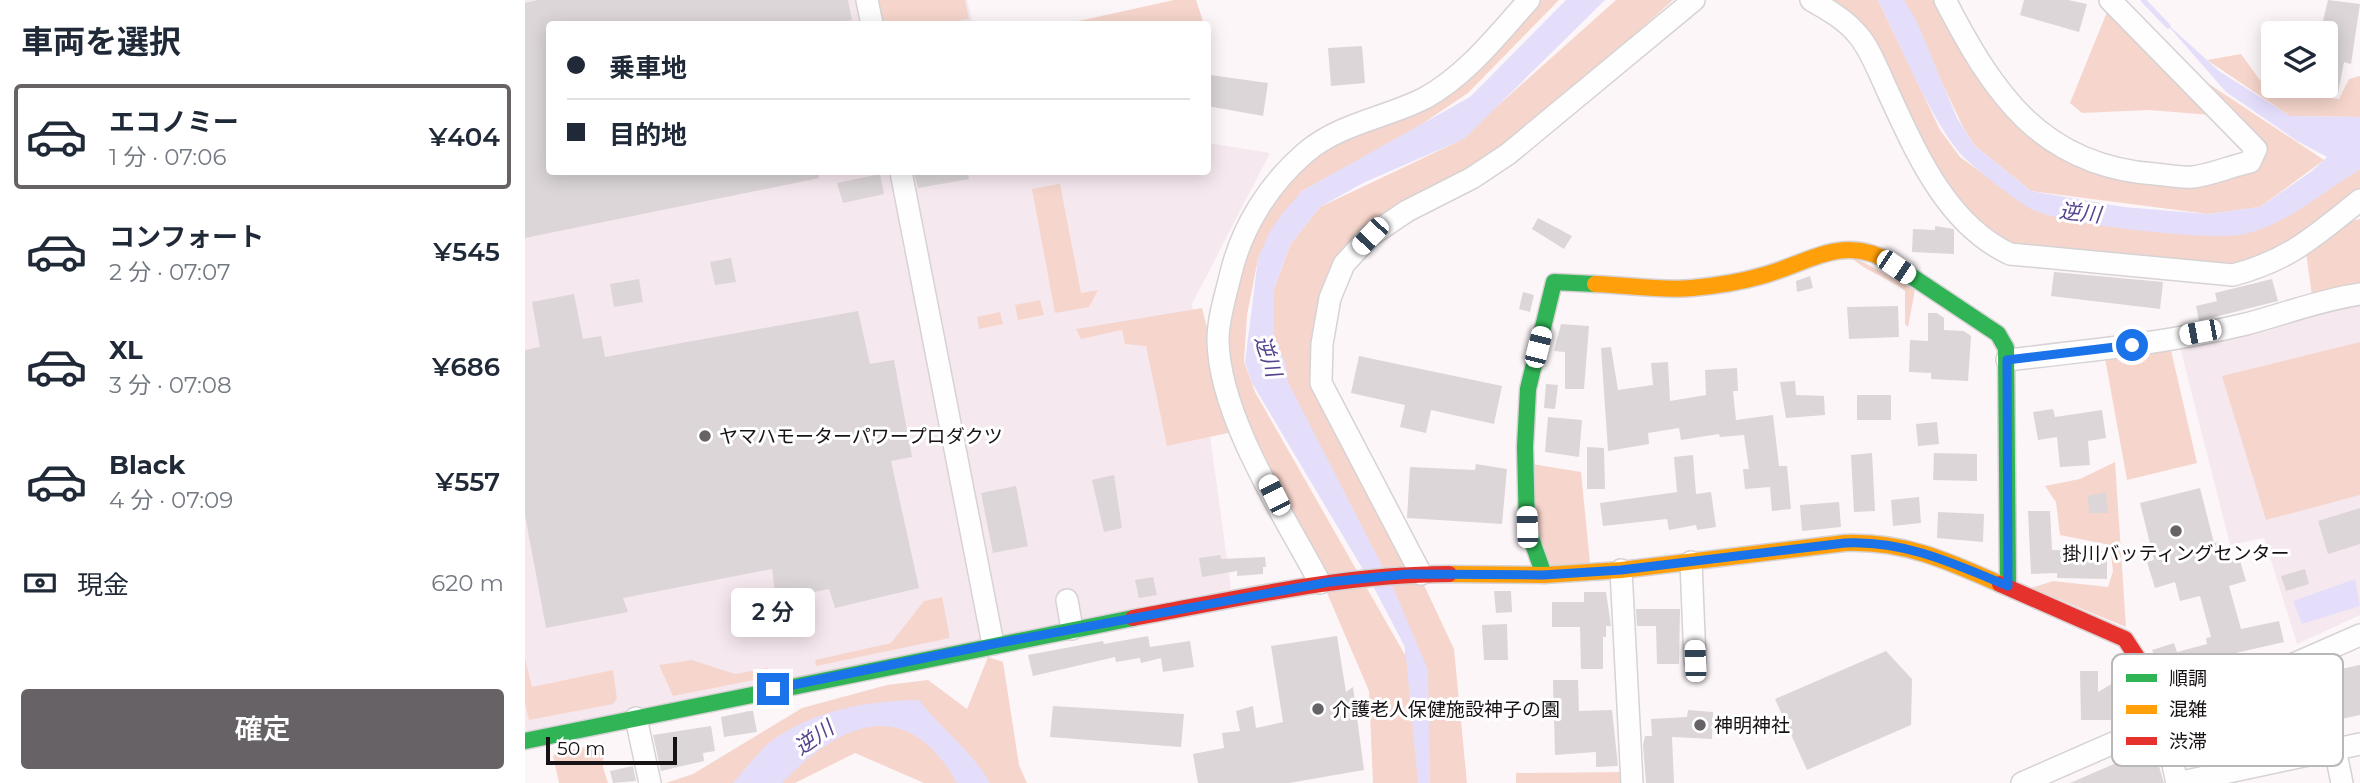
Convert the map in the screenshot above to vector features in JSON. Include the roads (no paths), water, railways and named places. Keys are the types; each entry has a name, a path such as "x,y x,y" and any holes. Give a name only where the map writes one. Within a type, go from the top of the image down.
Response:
{"street":[{"path":"867,0 871,21"},
{"path":"1324,583 1233,413 1223,378 1218,340 1237,246 1263,199 1305,153 1344,128 1427,97 1469,65 1529,0"},
{"path":"1415,574 1321,383 1322,344 1329,298 1344,264 1370,236 1407,211 1472,178 1508,154 1693,0"},
{"path":"1811,0 1830,11 1858,35 1876,66 1925,171 1986,243 2010,254 2233,275 2265,267 2294,252 2360,200"},
{"path":"1945,0 1997,90 2028,125 2074,154 2124,172 2193,177 2250,162 2256,149 2110,0"},
{"path":"902,175 993,644"},
{"path":"1543,575 1527,527 1525,447 1528,389 1554,282 1691,288 1761,276 1827,252 1854,249 1876,253 1998,334 2006,348 2008,586"},
{"path":"2007,360 2144,343 2246,324 2299,306 2360,294"},
{"path":"525,741 993,644 1324,583 1415,574 1543,575 1621,570 1845,543 1880,542 1935,555 2125,639 2135,654"},
{"path":"1691,562 1695,661"},
{"path":"1621,570 1632,783"},
{"path":"1067,600 1072,629"},
{"path":"2315,654 2360,635"},
{"path":"636,718 650,783"},
{"path":"2022,783 2112,742"},
{"path":"2173,766 2177,783 2256,775 2283,766"}],"water":[{"name":"逆川","path":"1566,0 1605,0 1464,139 1363,183 1320,207 1290,245 1274,289 1274,335 1286,365 1287,380 1392,585 1428,670 1430,783 1418,783 1405,647 1374,588 1252,383 1245,362 1258,259 1269,233 1302,191 1470,97"},
{"name":"逆川","path":"1878,0 1904,0 1917,22 1957,118 1974,145 2031,191 2124,207 2208,214 2260,207 2312,171 2327,157 2297,141 2226,92 2164,21 2219,71 2290,116 2360,117 2360,169 2290,215 2260,230 2244,234 2171,234 2074,221 2033,210 1971,164 1946,134 1924,97"},
{"path":"2355,579 2360,606 2302,624 2293,601"},
{"name":"逆川","path":"919,700 974,760 990,783 957,783 938,755 917,737 895,728 873,726 851,732 828,744 782,783 733,783 768,743 808,720 862,705"}],"waterway":[{"path":"2143,0 2168,26"}],"place":[{"name":"ヤマハモーターパワープロダクツ","path":"705,436"},
{"name":"掛川バッティングセンター","path":"2176,531"},
{"name":"介護老人保健施設神子の園","path":"1318,709"},
{"name":"神明神社","path":"1700,725"}]}
